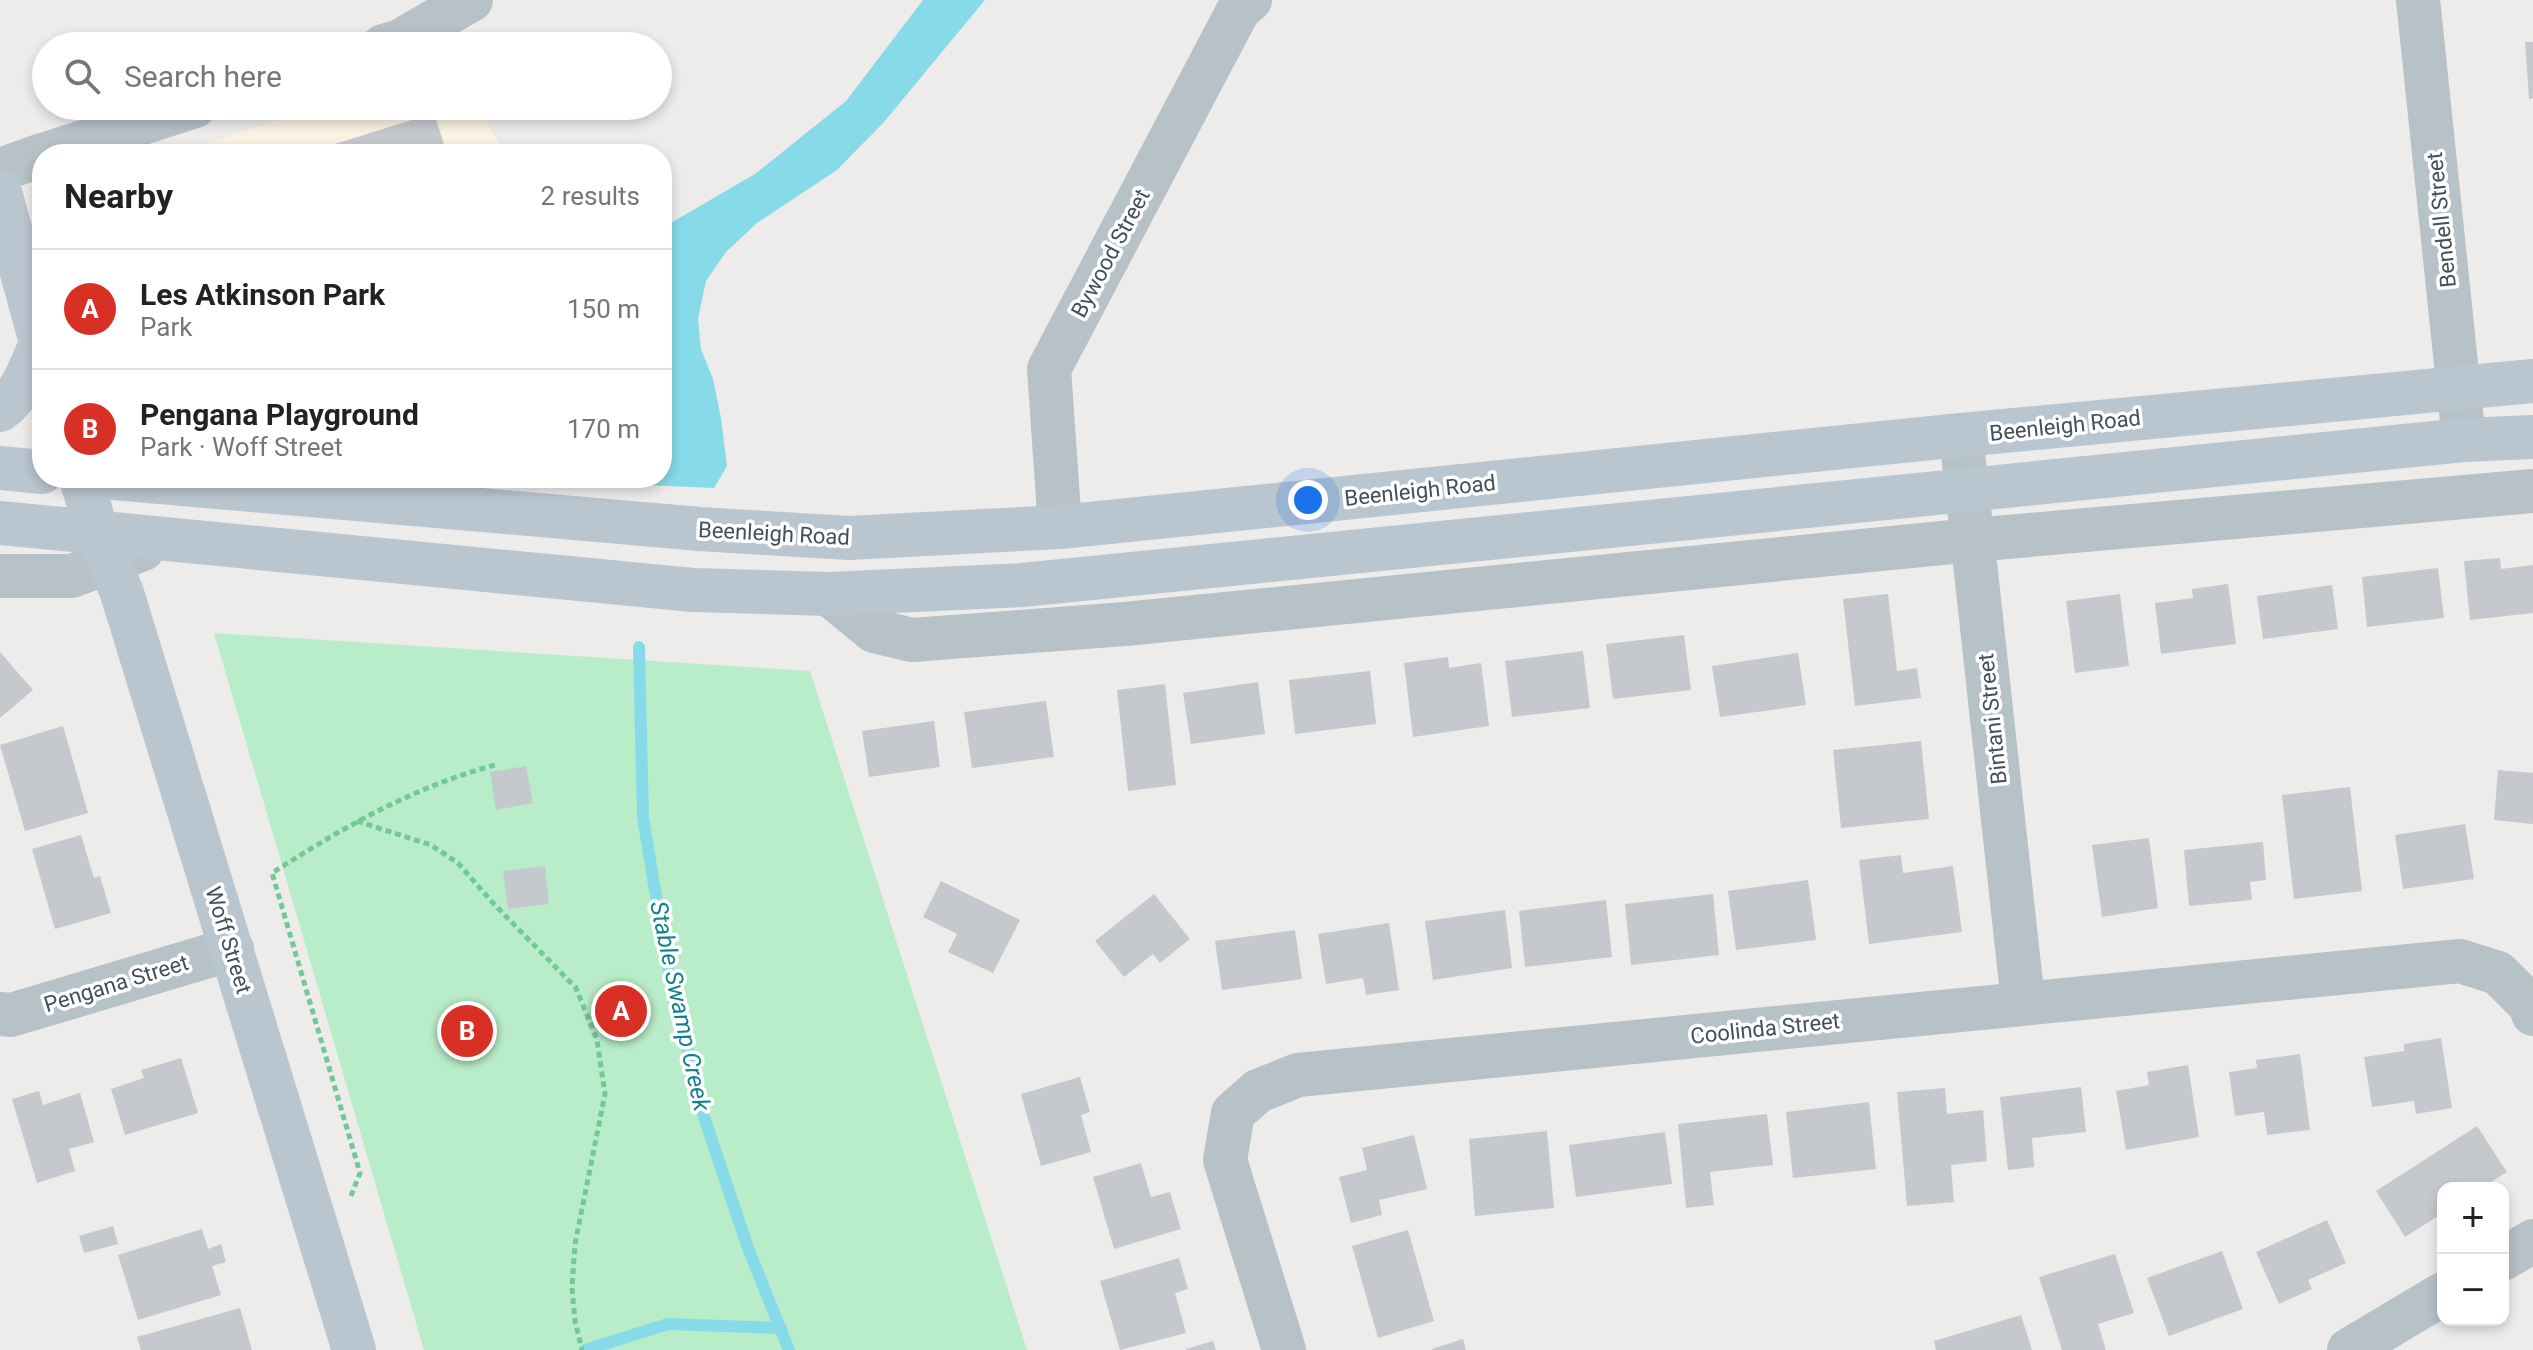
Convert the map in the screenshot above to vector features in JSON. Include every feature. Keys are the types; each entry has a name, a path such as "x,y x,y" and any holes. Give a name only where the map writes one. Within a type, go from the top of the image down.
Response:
{"main road":[{"path":"0,192 32,308"},
{"path":"0,410 8,405 32,364"},
{"name":"Beenleigh Road","path":"229,488 700,529 849,538 1060,527 1961,435 2533,381"},
{"path":"0,523 104,547 167,540 693,590 829,594 1022,585 2464,440 2533,437"},
{"path":"0,468 32,471"},
{"name":"Woff Street","path":"84,488 122,593 354,1350"}],"street":[{"path":"408,32 425,13 471,0"},
{"name":"Bywood Street","path":"1060,527 1049,369 1239,9 1250,0"},
{"name":"Bendell Street","path":"2418,0 2464,440"},
{"path":"78,144 152,120"},
{"path":"0,170 32,159"},
{"name":"Bintani Street","path":"1961,435 2023,1002"},
{"path":"829,594 874,631 912,640 1125,624 1972,540 2533,491"},
{"path":"0,576 72,576 104,547"},
{"name":"Pengana Street","path":"0,1014 11,1015 232,949"},
{"name":"Coolinda Street","path":"1284,1350 1225,1160 1233,1113 1258,1091 1298,1075 2460,961 2498,973 2531,1006 2533,1014"},
{"path":"2509,1255 2533,1241"},
{"path":"2349,1350 2437,1298"}],"path":[{"path":"350,1205 360,1173 272,873 357,821 425,788 495,765"},
{"path":"357,821 431,845 458,863 576,988 597,1040 605,1094 575,1244 572,1288 582,1350"}],"shaded area":[{"path":"278,120 485,120 499,144 205,144"}],"green space":[{"path":"214,633 810,671 1027,1350 424,1350"}],"water":[{"path":"923,0 985,0 884,122 837,170 757,223 726,252 706,281 698,319 701,349 713,379 727,466 714,488 672,486 672,222 755,174 846,101"}],"building":[{"path":"2525,42 2533,42 2533,98 2529,99"},
{"path":"412,120 436,120 444,144 335,144"},
{"path":"2500,558 2501,569 2533,565 2533,613 2470,620 2464,561"},
{"path":"2438,568 2444,618 2367,627 2362,577"},
{"path":"2228,584 2236,644 2161,654 2155,603 2193,598 2192,589"},
{"path":"2332,585 2338,629 2263,639 2257,596"},
{"path":"1888,594 1897,671 1917,668 1921,698 1855,706 1843,599"},
{"path":"2120,594 2129,666 2075,673 2066,601"},
{"path":"1684,635 1691,690 1613,699 1606,644"},
{"path":"1583,651 1590,708 1512,717 1505,661"},
{"path":"0,652 33,690 0,718"},
{"path":"1798,653 1806,705 1720,717 1712,666"},
{"path":"1448,657 1449,668 1481,663 1489,726 1413,737 1404,663"},
{"path":"1370,671 1376,724 1295,734 1289,680"},
{"path":"1258,682 1265,734 1191,744 1183,693"},
{"path":"1165,684 1176,785 1128,791 1117,690"},
{"path":"1046,701 1054,757 972,768 964,712"},
{"path":"934,721 940,767 869,777 862,731"},
{"path":"63,726 88,813 25,831 0,745"},
{"path":"1921,741 1929,819 1841,828 1833,750"},
{"path":"526,766 533,803 496,810 490,772"},
{"path":"2498,770 2533,773 2533,824 2494,820"},
{"path":"2350,787 2362,891 2294,899 2282,795"},
{"path":"2465,824 2474,879 2403,889 2395,835"},
{"path":"81,835 94,878 100,876 111,913 55,929 32,849"},
{"path":"2149,838 2158,908 2102,917 2092,845"},
{"path":"2263,842 2266,880 2250,882 2252,900 2189,906 2184,850"},
{"path":"1901,855 1903,873 1953,866 1962,932 1869,944 1859,860"},
{"path":"545,866 549,904 508,909 503,871"},
{"path":"1808,880 1816,940 1736,950 1728,891"},
{"path":"941,881 1020,920 993,973 948,952 957,934 923,917"},
{"path":"1154,894 1190,939 1160,963 1153,954 1124,977 1095,941"},
{"path":"1713,894 1719,955 1631,965 1625,904"},
{"path":"1606,900 1612,957 1525,967 1519,911"},
{"path":"1505,910 1512,968 1433,980 1425,921"},
{"path":"1389,923 1399,990 1366,995 1363,978 1326,984 1318,934"},
{"path":"1295,930 1302,979 1222,990 1215,941"},
{"path":"2441,1038 2452,1108 2416,1114 2414,1101 2372,1107 2364,1057 2404,1051 2404,1044"},
{"path":"2300,1054 2310,1130 2267,1135 2264,1112 2235,1116 2229,1072 2257,1068 2256,1060"},
{"path":"181,1058 198,1113 125,1135 111,1089 144,1078 141,1070"},
{"path":"2188,1065 2199,1137 2126,1150 2116,1091 2149,1085 2147,1072"},
{"path":"1080,1077 1090,1112 1081,1115 1091,1152 1041,1166 1021,1094"},
{"path":"2081,1087 2086,1132 2032,1138 2034,1167 2008,1170 2000,1097"},
{"path":"1945,1088 1947,1114 1983,1110 1987,1161 1951,1165 1954,1202 1907,1206 1897,1092"},
{"path":"39,1091 43,1105 80,1093 94,1142 69,1149 75,1171 37,1183 12,1099"},
{"path":"1869,1102 1876,1169 1793,1178 1786,1112"},
{"path":"1767,1114 1773,1165 1710,1172 1714,1205 1686,1208 1678,1124"},
{"path":"2477,1126 2507,1172 2491,1182 2437,1182 2437,1217 2405,1237 2376,1191"},
{"path":"1547,1131 1554,1208 1475,1216 1469,1139"},
{"path":"1665,1132 1672,1184 1576,1197 1569,1145"},
{"path":"1414,1135 1427,1189 1379,1200 1382,1215 1351,1223 1339,1177 1367,1170 1362,1148"},
{"path":"1141,1163 1151,1197 1170,1192 1181,1229 1114,1249 1093,1177"},
{"path":"2327,1220 2346,1263 2308,1280 2312,1289 2279,1304 2256,1252"},
{"path":"113,1226 118,1244 84,1253 79,1236"},
{"path":"202,1229 208,1249 221,1244 226,1262 212,1266 221,1295 138,1320 118,1255"},
{"path":"1408,1230 1434,1321 1378,1338 1352,1246"},
{"path":"2222,1251 2243,1309 2169,1336 2147,1278"},
{"path":"2115,1254 2134,1313 2098,1324 2106,1350 2062,1350 2039,1277"},
{"path":"1179,1258 1188,1289 1175,1293 1186,1333 1120,1350 1100,1281"},
{"path":"240,1308 252,1350 141,1350 137,1337"},
{"path":"2021,1315 2032,1350 1936,1350 1934,1341"},
{"path":"1463,1339 1466,1350 1432,1350 1432,1349"},
{"path":"1213,1341 1216,1350 1186,1350 1186,1349"}],"waterway":[{"name":"Stable Swamp Creek","path":"639,647 643,817 667,964 705,1120 748,1248 789,1350"},
{"path":"585,1350 668,1324 781,1328"}],"place":[{"name":"Les Atkinson Park","path":"621,1011"},
{"name":"Pengana Playground","path":"467,1031"}]}
